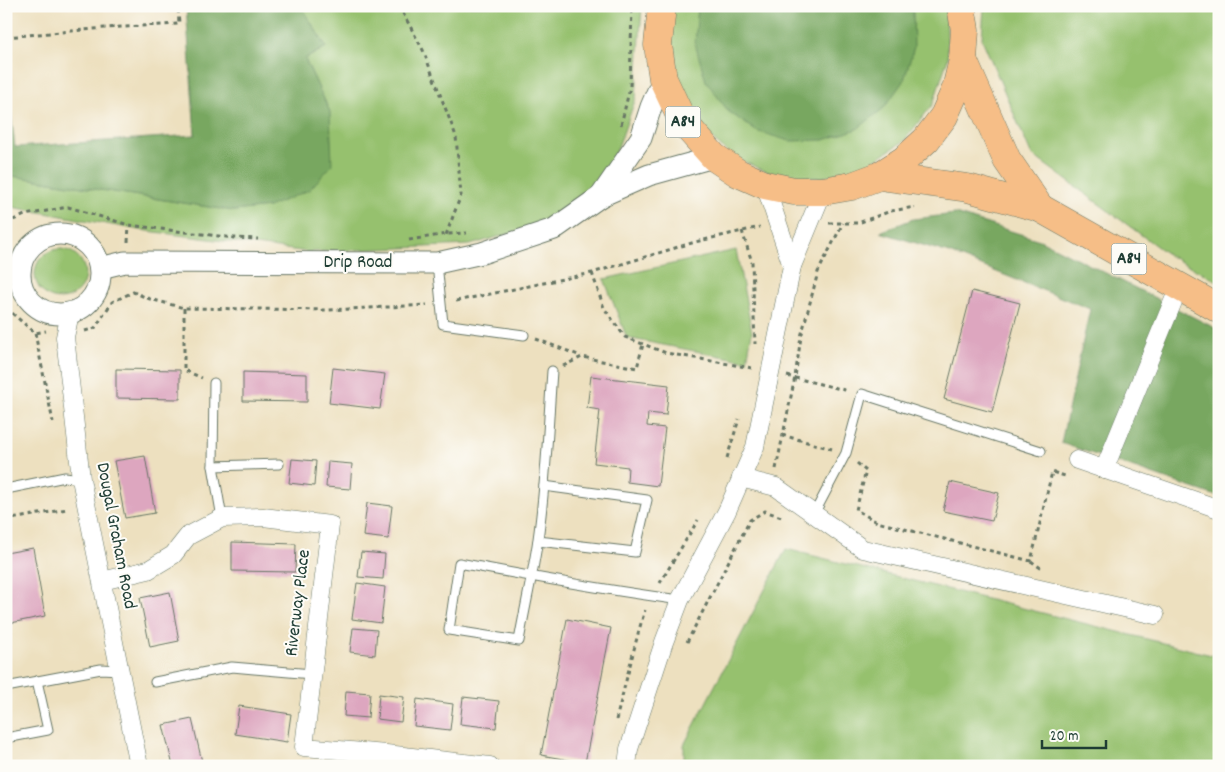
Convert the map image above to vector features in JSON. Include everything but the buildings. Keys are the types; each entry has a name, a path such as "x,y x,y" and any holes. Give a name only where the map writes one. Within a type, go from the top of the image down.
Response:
{"highway":[{"name":"A84","path":"662,6 658,45 663,79 682,122 714,157 738,174 765,185 794,191 823,191 852,186 879,176 904,160 926,140 944,116 956,89 963,60 965,30 961,6"},
{"name":"A84","path":"963,60 1007,160 1040,208"},
{"name":"A84","path":"879,176 968,188 1040,208 1179,288 1219,308"}],"street":[{"name":"Drip Road","path":"601,196 641,138 663,79"},
{"name":"Drip Road","path":"100,268 125,262 431,263 482,253 554,229 601,196 650,175 714,157"},
{"path":"765,185 792,266"},
{"path":"627,766 629,749 664,642 680,600 727,511 755,447 792,266 823,191"},
{"path":"54,234 67,234 79,238 89,246 96,256 100,268 100,280 97,291 90,301 70,313 57,314 44,311 33,304 24,293 13,266 24,256 31,245 42,238 54,234"},
{"path":"1104,470 1179,288"},
{"name":"Dougal Graham Road","path":"70,313 65,337 81,479 139,766"},
{"path":"1077,460 1219,509"},
{"path":"741,478 776,487 863,549 1155,615"},
{"name":"Riverway Place","path":"102,582 148,570 172,556 188,536 222,518 263,517 330,525 304,747 386,760 490,766"}],"lane":[{"path":"431,263 444,324 524,335"},
{"path":"552,371 538,541 531,576 519,641 449,630 459,562 531,576 680,600"},
{"path":"214,384 213,466 222,518"},
{"path":"814,514 846,453 862,394 1041,451"},
{"path":"213,466 279,464"},
{"path":"6,489 64,477 81,479"},
{"path":"538,541 635,552 647,500 544,486"},
{"path":"155,682 232,667 312,674"},
{"path":"6,687 101,669 120,670"},
{"path":"6,738 48,730 37,681"}],"path":[{"path":"6,37 105,28 179,24 178,6"},
{"path":"399,6 423,50 456,136 461,195 447,234 431,263"},
{"path":"621,125 630,86 632,6"},
{"path":"6,223 25,215 68,207 130,225 264,240"},
{"path":"858,223 890,211 916,207"},
{"path":"774,514 776,464 795,377 801,337 818,272 843,223"},
{"path":"742,231 752,262 754,351"},
{"path":"406,241 447,234 474,232"},
{"path":"592,273 604,308 625,337 666,354 751,368 862,394"},
{"path":"184,308 184,370 214,384"},
{"path":"524,335 582,357 637,368 643,344"},
{"path":"552,371 582,357"},
{"path":"749,378 752,360"},
{"path":"725,465 740,415"},
{"path":"782,435 846,453 866,471 856,510 876,522 1031,561 1052,472 1070,478"},
{"path":"6,520 71,509"},
{"path":"686,644 750,520 765,510 789,520"},
{"path":"616,723 639,630 650,596 663,579 703,513"}],"green space":[{"path":"186,6 301,6 326,47 305,59 330,112 332,165 309,190 268,207 234,211 6,175 6,107 10,107 15,147 195,135"},
{"path":"301,6 642,6 636,98 618,147 598,188 539,225 470,245 308,252 140,230 6,206 6,175 234,211 268,207 330,112 305,59 326,47"},
{"path":"672,6 945,6 948,58 933,104 904,141 864,167 820,178 775,175 733,157 699,128 676,89 667,44"},
{"path":"698,6 911,6 913,12 914,47 904,80 884,108 857,129 824,140 790,141 756,131 728,111 706,81 695,44"},
{"path":"984,6 1219,6 1219,282 1170,256 1031,154 982,39"},
{"path":"955,214 1040,240 1219,330 1219,497 1061,443 1090,309 949,253 880,232 913,219"},
{"path":"60,249 69,251 80,260 85,274 83,283 74,294 60,299 51,297 40,288 35,274 37,265 46,254"},
{"path":"736,250 752,332 747,361 627,338 604,279"},
{"path":"786,549 1219,657 1219,766 684,766 684,745"}]}
